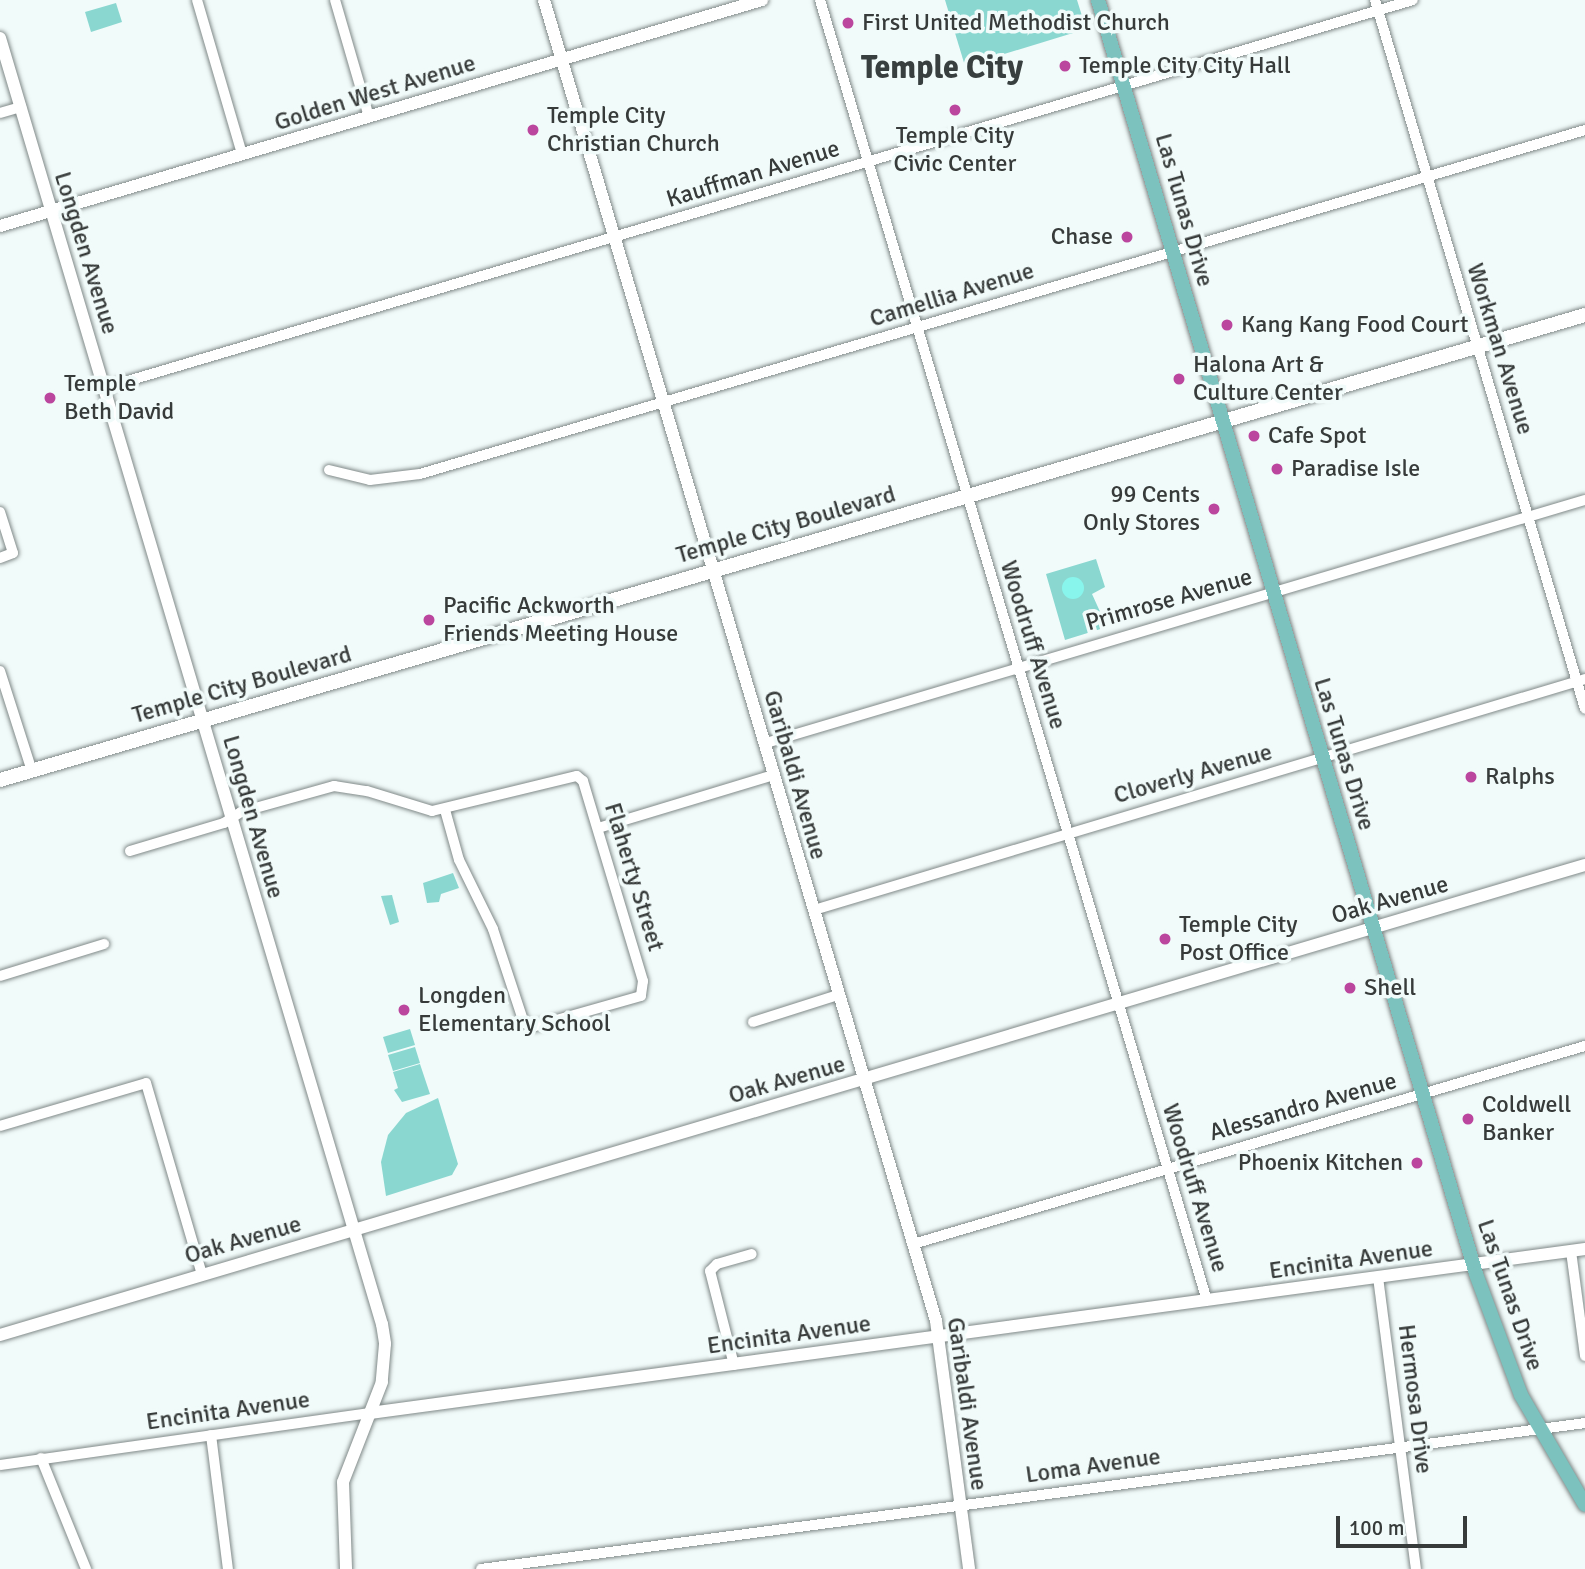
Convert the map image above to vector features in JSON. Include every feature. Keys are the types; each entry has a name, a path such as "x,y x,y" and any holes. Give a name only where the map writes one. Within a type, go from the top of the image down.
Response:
{"main road":[{"name":"Las Tunas Drive","path":"1098,0 1271,593 1474,1264 1508,1367 1538,1429 1585,1505"},
{"name":"Temple City Boulevard","path":"0,780 1585,315"}],"street":[{"path":"197,0 242,155"},
{"path":"335,0 369,117"},
{"name":"Garibaldi Avenue","path":"544,0 939,1335 969,1569"},
{"name":"Golden West Avenue","path":"0,226 762,0"},
{"name":"Woodruff Avenue","path":"820,0 1207,1301"},
{"name":"Workman Avenue","path":"1375,0 1528,517 1581,681 1585,709"},
{"name":"Kauffman Avenue","path":"104,388 1413,0"},
{"name":"Longden Avenue","path":"0,38 204,719 385,1344 382,1382 342,1482 346,1569"},
{"path":"0,113 20,107"},
{"name":"Camellia Avenue","path":"329,470 370,480 420,474 1585,130"},
{"name":"Primrose Avenue","path":"766,743 1585,500"},
{"path":"0,512 13,553 0,558"},
{"path":"0,671 32,771"},
{"name":"Cloverly Avenue","path":"814,910 1581,681"},
{"path":"598,828 774,775"},
{"name":"Flaherty Street","path":"577,776 583,781 643,981 643,993 535,1026 524,1023 493,929 459,860 444,810 577,776"},
{"path":"130,851 334,786 367,791 419,810 444,810"},
{"name":"Oak Avenue","path":"0,1335 1585,865"},
{"path":"0,976 104,944"},
{"path":"753,1022 838,995"},
{"name":"Alessandro Avenue","path":"913,1244 1585,1046"},
{"path":"0,1126 146,1083 202,1274"},
{"name":"Encinita Avenue","path":"0,1465 1585,1249"},
{"path":"1571,1251 1585,1356"},
{"path":"734,1365 710,1271 717,1264 751,1254"},
{"name":"Hermosa Drive","path":"1378,1277 1416,1569"},
{"name":"Loma Avenue","path":"481,1569 1585,1423"},
{"path":"211,1435 228,1569"},
{"path":"41,1458 86,1569"}],"shaded area":[{"path":"945,0 1077,0 1086,29 965,66"},
{"path":"116,3 122,22 91,32 85,12"},
{"path":"1096,559 1105,587 1092,594 1107,627 1065,640 1046,574"},
{"path":"1073,577 1081,580 1084,588 1081,596 1073,599 1065,596 1062,588 1065,580"},
{"path":"453,873 459,888 441,894 439,902 427,903 423,883"},
{"path":"392,895 399,922 390,925 381,896"},
{"path":"410,1029 415,1045 388,1053 383,1037"},
{"path":"415,1047 420,1063 393,1071 388,1055"},
{"path":"420,1064 430,1094 402,1102 394,1090 398,1088 393,1072"},
{"path":"438,1098 458,1164 452,1175 386,1196 381,1162 388,1135 406,1113"}],"place":[{"name":"First United Methodist Church","path":"848,23"},
{"name":"Temple City City Hall","path":"1065,66"},
{"name":"Temple City Civic Center","path":"955,110"},
{"name":"Temple City Christian Church","path":"533,130"},
{"name":"Chase","path":"1127,237"},
{"name":"Kang Kang Food Court","path":"1227,325"},
{"name":"Halona Art & Culture Center","path":"1179,379"},
{"name":"Temple Beth David","path":"50,398"},
{"name":"Cafe Spot","path":"1254,436"},
{"name":"Paradise Isle","path":"1277,469"},
{"name":"99 Cents Only Stores","path":"1214,509"},
{"name":"Pacific Ackworth Friends Meeting House","path":"429,620"},
{"name":"Ralphs","path":"1471,777"},
{"name":"Temple City Post Office","path":"1165,939"},
{"name":"Shell","path":"1350,988"},
{"name":"Longden Elementary School","path":"404,1010"},
{"name":"Coldwell Banker","path":"1468,1119"},
{"name":"Phoenix Kitchen","path":"1417,1163"}],"district":[{"name":"Temple City","path":"942,68"}]}
